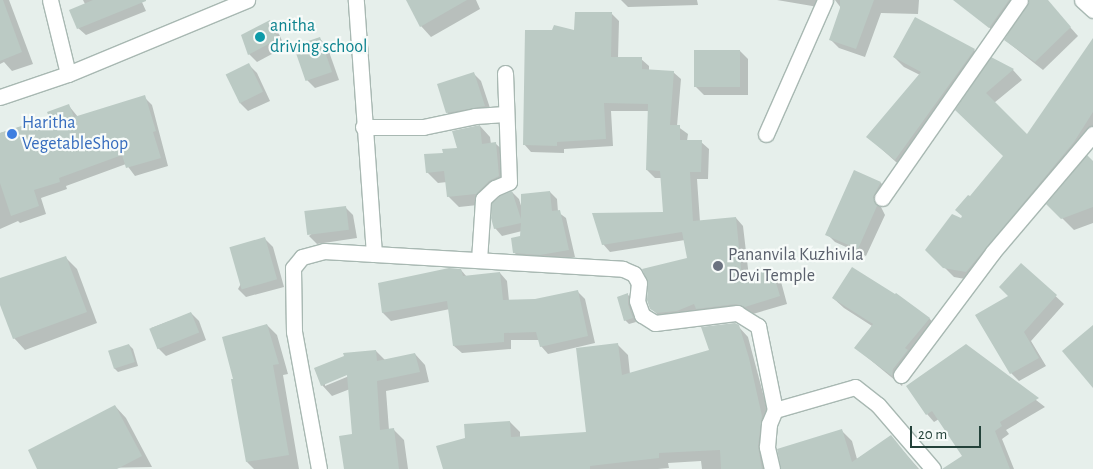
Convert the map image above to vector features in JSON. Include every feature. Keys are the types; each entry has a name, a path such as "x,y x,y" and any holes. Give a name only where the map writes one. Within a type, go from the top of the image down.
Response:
{"street":[{"path":"50,0 68,74"},
{"path":"0,97 68,74 248,0"},
{"path":"356,0 374,254"},
{"path":"766,134 825,0"},
{"path":"882,198 1020,0"},
{"path":"1082,0 1093,10"},
{"path":"479,260 483,199 494,188 509,182 505,114 505,73"},
{"path":"364,127 423,126 475,116 505,114"},
{"path":"901,375 993,252 1093,134"},
{"path":"319,469 294,332 292,268 302,257 324,251 623,269 634,274 639,283 637,300 642,315 655,323 737,313 758,326 775,410 769,424 767,447 772,469"},
{"path":"775,410 854,387 878,406 933,469"}],"building":[{"path":"0,0 3,0 22,52 0,61"},
{"path":"93,0 146,1 77,29 69,10"},
{"path":"406,0 467,0 420,27"},
{"path":"840,0 874,0 856,49 829,40 840,8"},
{"path":"953,0 1009,0 989,28"},
{"path":"1029,0 1048,0 1071,27 1035,62 1004,40"},
{"path":"575,12 612,12 611,57 642,57 642,69 674,71 670,125 680,125 680,140 702,140 701,172 690,172 693,221 736,217 742,278 772,269 780,296 745,307 736,304 696,309 694,304 677,311 657,313 650,309 647,300 648,283 642,269 687,258 682,232 602,245 592,213 663,212 660,171 646,170 648,104 604,103 606,139 557,142 557,146 523,145 525,30 552,30 554,25 574,30"},
{"path":"915,17 975,49 895,160 866,137 921,72 893,57"},
{"name":"anitha driving school","path":"270,20 278,39 248,55 241,35"},
{"path":"320,37 332,72 306,81 294,46"},
{"path":"1093,38 1093,112 1074,142 966,272 943,268 925,250 952,214 961,218 962,216 955,210 968,195 970,196 1003,156 955,110 991,57 1014,69 986,93 1027,134"},
{"path":"694,50 740,50 740,87 694,87"},
{"path":"249,63 263,92 240,103 226,74"},
{"path":"474,72 485,106 446,113 437,84"},
{"path":"145,95 156,131 153,132 161,158 126,168 122,155 59,178 60,182 34,190 39,206 11,216 0,183 0,133 49,117 47,112 69,104 74,117"},
{"path":"480,125 482,144 496,142 499,176 489,181 476,194 447,197 444,171 426,173 424,154 443,153 442,149 457,148 452,131"},
{"path":"1087,155 1093,161 1093,207 1061,219 1046,204"},
{"path":"854,170 881,182 873,197 877,206 858,249 825,235"},
{"path":"512,191 521,219 521,194 550,191 552,211 560,210 569,250 540,255 513,253 511,238 520,236 521,223 494,229 491,218 492,203 500,196"},
{"path":"346,206 349,230 307,235 304,211"},
{"path":"265,237 277,279 242,289 229,247"},
{"path":"66,256 87,312 13,339 0,305 0,278"},
{"path":"1021,263 1057,295 1024,332 1039,358 1010,374 975,315 1008,296 999,287"},
{"path":"852,267 896,293 930,318 905,348 908,350 893,369 892,376 854,348 873,324 832,298"},
{"path":"449,268 461,269 463,276 500,272 503,300 535,299 578,290 588,336 540,347 536,332 504,333 504,342 453,346 447,301 382,313 378,283"},
{"path":"628,293 628,304 633,318 624,321 617,297"},
{"path":"191,312 199,332 158,349 149,329"},
{"path":"735,323 739,325 749,358 762,416 758,446 762,469 721,469 720,450 659,453 659,458 590,466 590,469 443,469 436,446 465,438 464,424 510,421 511,437 586,432 576,348 618,343 622,375 709,350 701,327"},
{"path":"267,324 279,364 273,365 289,455 246,462 231,379 233,379 222,337"},
{"path":"1093,325 1093,388 1062,351"},
{"path":"129,344 135,362 114,369 108,351"},
{"path":"966,344 1039,398 1000,422 1002,426 995,431 1010,469 942,469 962,456 932,411 926,415 906,386"},
{"path":"376,350 377,361 415,353 420,372 377,381 380,430 394,428 399,469 344,469 339,436 352,434 347,375 321,386 314,368 344,356 343,353"},
{"path":"115,405 142,456 117,469 37,469 28,450"},
{"path":"842,429 852,462 891,435 918,469 781,469 777,449"}],"place":[{"name":"anitha driving school","path":"260,37"},
{"name":"Haritha VegetableShop","path":"12,134"},
{"name":"Pananvila Kuzhivila Devi Temple","path":"718,266"}]}
